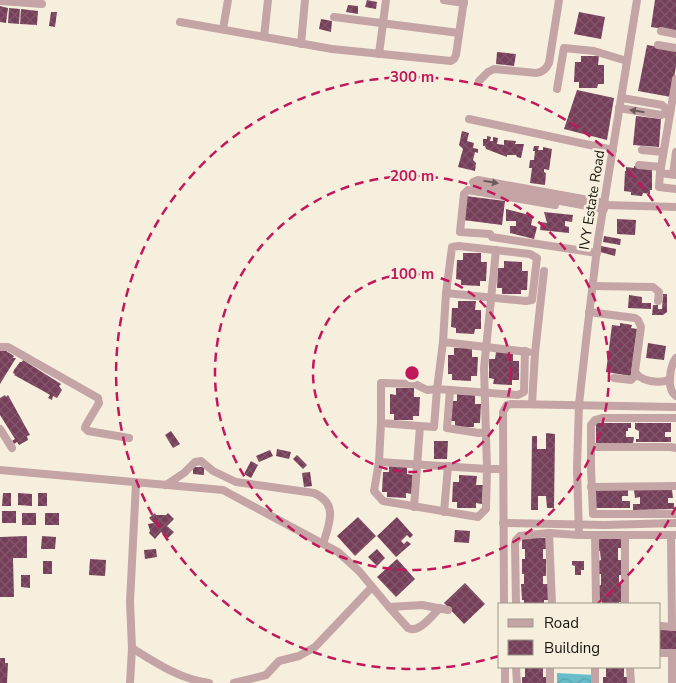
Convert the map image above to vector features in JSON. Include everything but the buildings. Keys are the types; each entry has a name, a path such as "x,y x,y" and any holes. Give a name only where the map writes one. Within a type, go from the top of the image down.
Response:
{"street":[{"path":"223,29 228,0"},
{"path":"264,37 268,0"},
{"path":"301,44 305,0"},
{"path":"379,54 386,0"},
{"path":"180,22 332,49 451,61 456,55 464,1 444,0"},
{"path":"479,81 494,69 540,73 546,68 549,63 559,0"},
{"name":"IVY Estate Road","path":"579,535 577,468 579,404 592,286 636,0"},
{"path":"0,1 42,4"},
{"path":"334,17 459,33"},
{"path":"661,31 676,34"},
{"path":"658,45 676,48"},
{"path":"557,90 564,48 594,51 626,61"},
{"path":"676,79 660,170 659,187 676,190"},
{"path":"622,98 662,106 670,112"},
{"path":"619,108 661,115 670,112"},
{"path":"469,119 613,150"},
{"path":"667,128 676,129"},
{"path":"642,150 663,152"},
{"path":"639,165 675,174 676,152"},
{"path":"555,205 537,196 478,180 473,182 478,186 537,196 604,206 676,207"},
{"path":"537,196 515,198 470,190 466,191 461,213 460,232 490,234 492,237 597,253"},
{"path":"434,427 436,389 443,342 446,294 452,247 459,246 530,254 537,258 532,300 446,294"},
{"path":"496,250 490,297 484,393 487,469 486,509 478,517 383,501 374,491 380,462 381,383 415,384 427,390 436,389 484,393 518,395 524,392 526,351"},
{"path":"532,404 535,353 544,270"},
{"path":"592,286 653,287 658,292 658,301"},
{"path":"589,312 638,320 641,327 636,375 639,378 663,382 670,379"},
{"path":"443,342 535,353"},
{"path":"0,347 8,348 98,398 99,403 85,428 88,431 129,438"},
{"path":"676,358 670,379 671,392 676,396"},
{"path":"614,378 631,380 636,375"},
{"path":"447,428 450,390"},
{"path":"504,603 503,412 508,405 579,404 676,407"},
{"path":"676,418 598,419 591,425 592,513 595,515 676,514"},
{"path":"381,423 447,428 479,433 486,432"},
{"path":"414,507 420,426"},
{"path":"0,429 12,448"},
{"path":"591,448 676,448"},
{"path":"166,485 184,474 192,464 198,461 204,462 222,477 236,482 314,493 324,499 330,511 323,544"},
{"path":"380,462 502,469"},
{"path":"444,512 448,466"},
{"path":"577,468 591,468"},
{"path":"0,470 223,490 346,558 389,607 412,630 417,629 444,609 422,605 389,607"},
{"path":"223,490 236,482"},
{"path":"130,683 132,648 130,602 136,483"},
{"path":"591,487 676,486"},
{"path":"503,522 579,525 676,523"},
{"path":"648,524 649,535"},
{"path":"549,533 552,603"},
{"path":"516,603 516,540 520,536 549,533 579,535 674,535 674,627 661,626"},
{"path":"595,535 596,603"},
{"path":"625,535 625,603"},
{"path":"234,683 266,675 279,661 299,656 316,647 372,587"},
{"path":"132,648 173,672 209,683"},
{"path":"661,653 674,653 672,683"},
{"path":"505,668 505,683"},
{"path":"516,668 516,683"},
{"path":"550,668 550,683"},
{"path":"595,668 595,683"},
{"path":"630,668 631,683"}],"water":[{"path":"557,673 595,675 595,683 557,683"}]}
